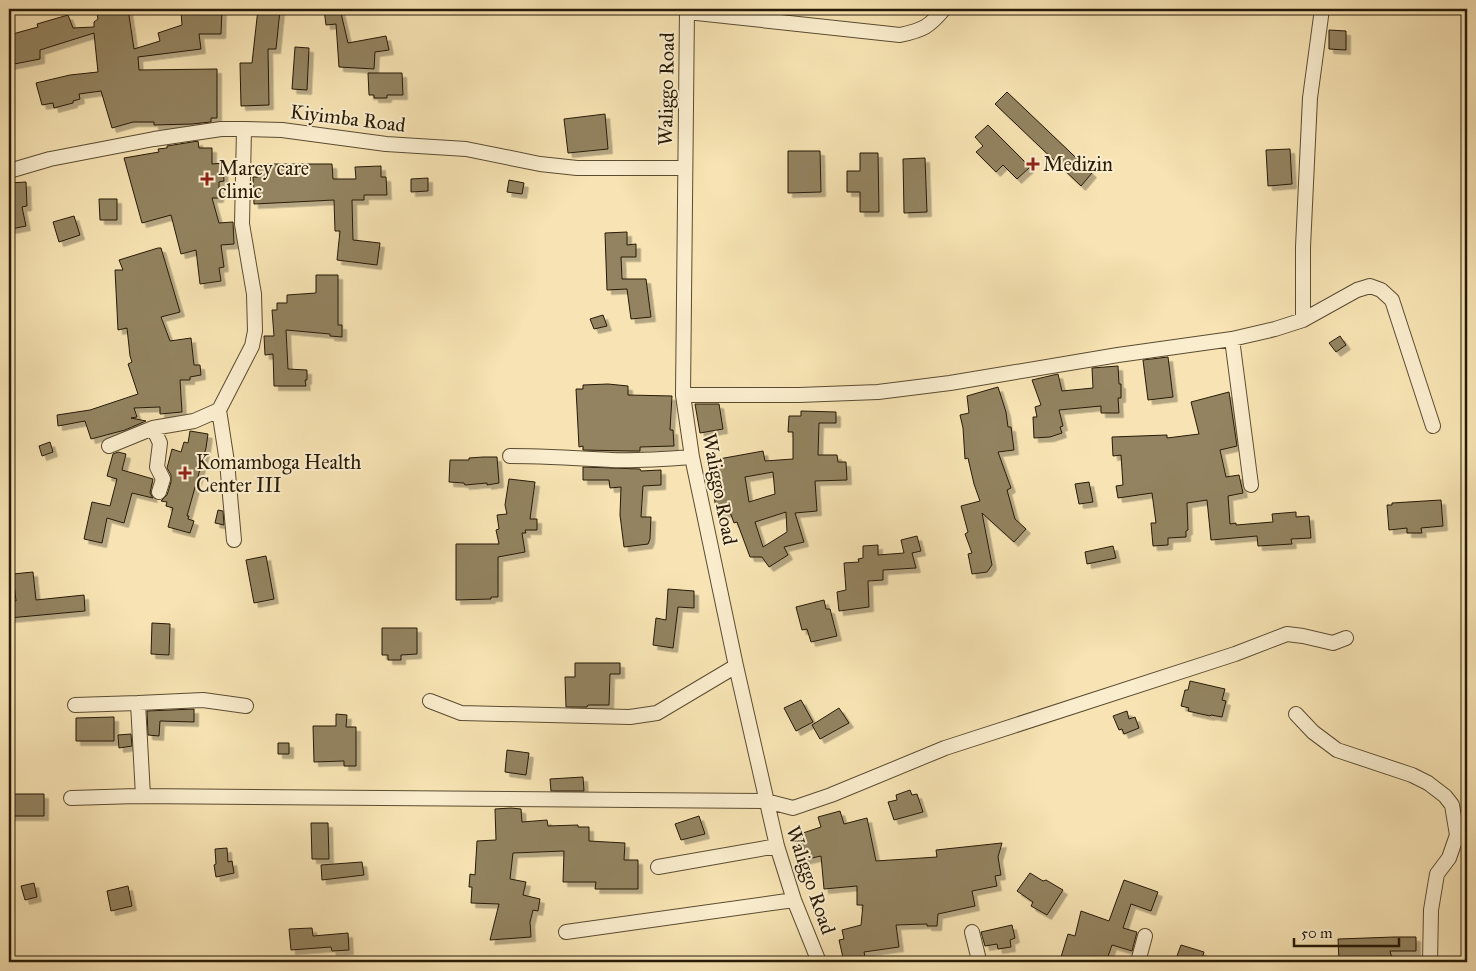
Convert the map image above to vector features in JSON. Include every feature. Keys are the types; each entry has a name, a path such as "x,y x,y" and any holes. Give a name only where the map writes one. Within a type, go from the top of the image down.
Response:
{"street":[{"path":"687,11 900,35 922,30 936,19 944,9"},
{"path":"1303,320 1303,247 1310,98 1322,9"},
{"name":"Waliggo Road","path":"687,11 683,395 692,457 766,802 777,846 794,900 819,962"},
{"name":"Kiyimba Road","path":"9,171 50,159 154,138 221,129 282,130 386,144 466,149 540,164 577,168 685,168"},
{"path":"234,540 227,462 219,410 252,346 255,331 254,294 242,224 244,129"},
{"path":"683,395 799,396 878,392 950,383 1118,354 1232,339 1303,320 1357,290 1370,286 1381,290 1392,300 1433,426"},
{"path":"1232,339 1250,485"},
{"path":"109,446 153,428 194,421 219,410"},
{"path":"153,428 160,443 157,467 163,478 159,492"},
{"path":"510,456 612,460 659,460 692,457"},
{"path":"71,798 143,796 766,802 793,808 831,796 945,748 1235,654 1287,634 1333,643 1346,638"},
{"path":"430,701 461,713 630,717 657,713 736,666"},
{"path":"75,705 203,700 246,706"},
{"path":"138,702 143,796"},
{"path":"1296,714 1313,732 1337,750 1428,782 1445,796 1452,806 1457,835 1449,858 1437,874 1432,910 1430,962"},
{"path":"658,867 777,846"},
{"path":"566,932 794,900"},
{"path":"972,932 978,956 975,962"},
{"path":"1138,962 1145,936"}],"building":[{"path":"96,9 128,9 134,49 160,41 158,33 182,25 181,12 201,9 222,9 221,34 199,34 201,49 138,57 139,70 217,69 217,118 211,118 211,122 192,124 154,125 154,122 133,122 112,128 101,91 79,94 80,99 73,101 73,103 54,108 53,103 42,105 36,83 70,75 98,72 94,33 40,50 40,59 9,65 9,35 38,27 37,24 68,15 73,28 94,27 94,22 98,19"},
{"path":"258,9 280,10 276,49 268,49 269,105 241,106 240,63 252,63"},
{"path":"324,9 340,9 348,43 386,36 389,50 375,52 374,69 339,67 336,24 326,25"},
{"path":"1329,30 1346,31 1346,50 1329,49"},
{"path":"295,47 309,48 307,90 292,89"},
{"path":"368,73 402,73 403,95 387,95 387,98 374,98 374,95 369,95"},
{"path":"1007,92 1092,173 1081,186 995,104"},
{"path":"605,114 608,149 568,153 564,119"},
{"path":"988,125 1030,167 1017,179 1003,165 996,172 976,152 983,146 975,137"},
{"path":"198,141 199,148 212,148 212,164 223,163 224,181 219,182 219,198 212,198 219,223 233,222 234,244 221,245 224,267 219,268 221,281 200,284 196,250 181,254 171,215 142,223 124,158 159,152 158,149 167,148 167,146"},
{"path":"1290,149 1292,184 1268,186 1266,150"},
{"path":"788,151 820,151 821,192 788,193"},
{"path":"860,153 878,153 879,212 860,212 860,192 847,192 847,171 860,171"},
{"path":"925,158 927,212 904,213 903,159"},
{"path":"266,164 332,164 333,179 356,179 355,167 381,166 381,177 386,177 387,195 364,195 364,200 352,200 353,240 380,243 377,265 337,260 340,231 335,231 334,200 254,204 253,177 258,177 258,167 266,167"},
{"path":"428,178 428,191 411,192 411,179"},
{"path":"509,180 524,183 522,194 507,192"},
{"path":"26,182 27,206 22,207 26,226 11,229 9,219 9,183"},
{"path":"99,199 117,199 117,220 100,220"},
{"path":"74,216 80,235 59,242 53,222"},
{"path":"627,232 627,245 636,244 636,257 621,257 622,279 646,279 651,317 631,319 627,289 607,290 605,233"},
{"path":"161,248 180,312 161,317 170,341 191,338 194,365 200,365 201,375 190,377 190,380 180,380 182,412 160,414 160,407 134,408 137,417 131,418 146,421 125,430 91,439 85,421 58,426 57,415 90,410 138,394 128,364 132,362 127,328 118,330 115,270 123,270 119,260"},
{"path":"316,275 338,275 338,325 342,325 342,337 286,330 288,369 307,370 306,386 274,386 273,354 265,355 264,336 274,336 272,310 277,310 277,303 287,303 287,295 316,293"},
{"path":"603,315 607,326 594,329 590,319"},
{"path":"1340,336 1346,345 1336,352 1329,343"},
{"path":"1168,357 1173,397 1148,400 1143,360"},
{"path":"1118,366 1119,384 1121,384 1121,398 1118,398 1119,413 1101,413 1101,406 1059,410 1063,426 1060,427 1062,433 1050,437 1034,438 1033,417 1037,417 1035,407 1041,405 1032,380 1058,374 1062,391 1093,388 1092,368"},
{"path":"608,384 628,386 628,395 672,396 670,430 673,430 674,446 640,447 640,451 583,450 583,446 579,447 576,389 583,389 583,385"},
{"path":"998,387 1006,412 1008,427 1011,427 1014,450 998,452 1011,488 1007,490 1015,519 1026,529 1014,542 982,513 992,565 987,572 972,574 968,554 972,553 965,534 968,532 961,506 980,501 968,458 965,459 963,428 960,415 969,413 967,396"},
{"path":"1229,392 1237,446 1220,450 1226,477 1239,475 1243,493 1228,496 1230,524 1273,522 1272,514 1296,512 1296,517 1309,516 1311,538 1291,539 1292,544 1258,546 1257,536 1211,540 1207,500 1187,503 1188,530 1186,531 1186,537 1168,538 1168,545 1153,546 1151,523 1156,523 1152,493 1118,498 1116,486 1123,485 1121,455 1113,456 1112,437 1167,435 1167,438 1199,434 1191,402"},
{"path":"695,404 719,404 723,429 700,433"},
{"path":"801,411 836,412 836,423 819,423 818,455 837,455 838,462 846,462 847,480 815,481 817,511 795,513 804,542 784,547 788,555 769,567 762,557 750,557 737,522 734,523 730,512 717,514 708,461 763,451 765,461 793,459 793,432 788,432 789,416 801,416","holes":["773,472 775,494 749,502 745,477","786,512 787,532 763,547 755,522"]},
{"path":"190,431 208,434 206,448 187,516 189,516 188,519 194,521 190,533 168,527 173,508 166,506 167,502 161,501 167,495 171,482 171,475 167,468 172,449 181,452 184,442 188,443"},
{"path":"50,442 53,452 42,456 39,446"},
{"path":"118,452 126,454 122,470 153,479 150,493 153,498 132,493 124,523 107,518 102,543 84,539 92,502 110,506 117,479 107,476 113,454"},
{"path":"497,457 499,483 465,485 464,483 449,482 450,460 469,460 469,458"},
{"path":"583,467 640,469 641,471 661,470 661,485 643,486 641,517 651,517 648,544 624,547 620,515 621,487 610,488 609,480 583,480"},
{"path":"509,479 535,482 530,519 537,519 537,530 525,530 526,533 522,533 525,552 498,557 498,597 456,600 456,544 499,544 496,530 499,529 497,515 507,514 505,505"},
{"path":"1089,482 1093,502 1079,504 1075,484"},
{"path":"1441,500 1443,526 1421,528 1422,533 1407,533 1407,528 1389,530 1387,505 1392,505 1392,503"},
{"path":"218,510 223,511 224,525 215,523"},
{"path":"917,536 921,551 912,553 916,568 883,570 883,580 868,581 869,607 839,611 837,592 846,590 844,563 859,562 858,559 863,558 863,546 878,545 878,555 904,553 901,540"},
{"path":"1113,546 1116,558 1087,564 1085,552"},
{"path":"266,556 274,599 254,603 246,560"},
{"path":"33,572 36,600 84,595 85,611 9,618 9,601 16,601 13,574"},
{"path":"668,589 694,591 694,608 678,607 673,648 653,645 656,618 666,620"},
{"path":"824,600 826,609 830,609 837,636 811,642 807,629 802,630 796,607"},
{"path":"152,623 170,624 169,655 151,654"},
{"path":"382,628 417,628 417,654 401,655 401,660 388,660 388,655 382,655"},
{"path":"575,663 620,663 620,674 610,674 609,705 566,707 565,677 575,677"},
{"path":"1190,681 1225,689 1222,700 1226,701 1222,717 1188,711 1189,708 1181,706 1185,690 1188,690"},
{"path":"801,700 813,722 796,731 784,708"},
{"path":"839,708 849,723 820,739 812,725"},
{"path":"194,709 194,722 160,721 159,736 148,735 147,711"},
{"path":"1127,711 1129,719 1135,717 1139,728 1124,734 1122,729 1119,730 1113,716"},
{"path":"336,714 347,715 346,727 356,727 356,766 344,766 344,761 314,762 313,726 336,726"},
{"path":"114,717 114,741 76,741 76,718"},
{"path":"131,734 132,746 119,748 118,735"},
{"path":"278,743 289,743 289,754 278,754"},
{"path":"507,750 529,753 526,775 505,772"},
{"path":"583,777 584,791 551,791 550,779"},
{"path":"910,790 912,795 917,794 923,812 894,820 888,802 897,800 896,795"},
{"path":"9,794 44,794 44,816 9,816"},
{"path":"495,809 521,809 522,822 547,820 548,826 578,825 578,827 589,827 589,841 625,843 624,860 638,860 638,889 595,889 596,882 563,882 564,851 513,853 510,879 526,882 523,895 540,899 538,911 533,910 530,922 531,937 490,940 499,904 471,903 472,887 469,887 470,874 475,875 477,841 496,840"},
{"path":"840,811 844,824 867,818 876,861 937,857 936,850 1002,843 998,857 1001,875 995,876 997,886 972,891 975,906 938,914 937,926 927,926 927,924 896,925 899,947 864,952 866,962 844,962 839,940 844,939 842,930 861,925 863,905 857,905 857,886 824,889 821,856 803,860 801,850 799,851 794,836 821,827 818,817"},
{"path":"699,816 705,834 681,840 675,824"},
{"path":"311,823 328,823 329,859 312,859"},
{"path":"227,848 228,862 232,861 234,873 216,877 214,865 216,864 215,849"},
{"path":"362,862 364,875 322,880 321,865"},
{"path":"1030,873 1063,890 1047,915 1031,906 1033,902 1017,891"},
{"path":"1124,880 1158,892 1151,911 1131,904 1123,928 1137,932 1132,951 1112,945 1106,962 1064,962 1065,959 1061,957 1068,934 1075,936 1081,911 1109,921"},
{"path":"34,883 37,897 25,900 21,886"},
{"path":"128,886 132,906 111,911 107,891"},
{"path":"1012,925 1015,938 1010,940 1011,947 998,949 997,944 985,946 981,932"},
{"path":"312,928 313,936 348,933 349,950 332,951 331,947 291,950 289,929"},
{"path":"1416,937 1416,951 1390,951 1393,962 1339,962 1338,939"},
{"path":"1181,945 1204,952 1201,962 1177,956"}],"place":[{"name":"Medizin","path":"1033,164"},
{"name":"Marcy care clinic","path":"207,179"},
{"name":"Komamboga Health Center III","path":"185,473"}]}
